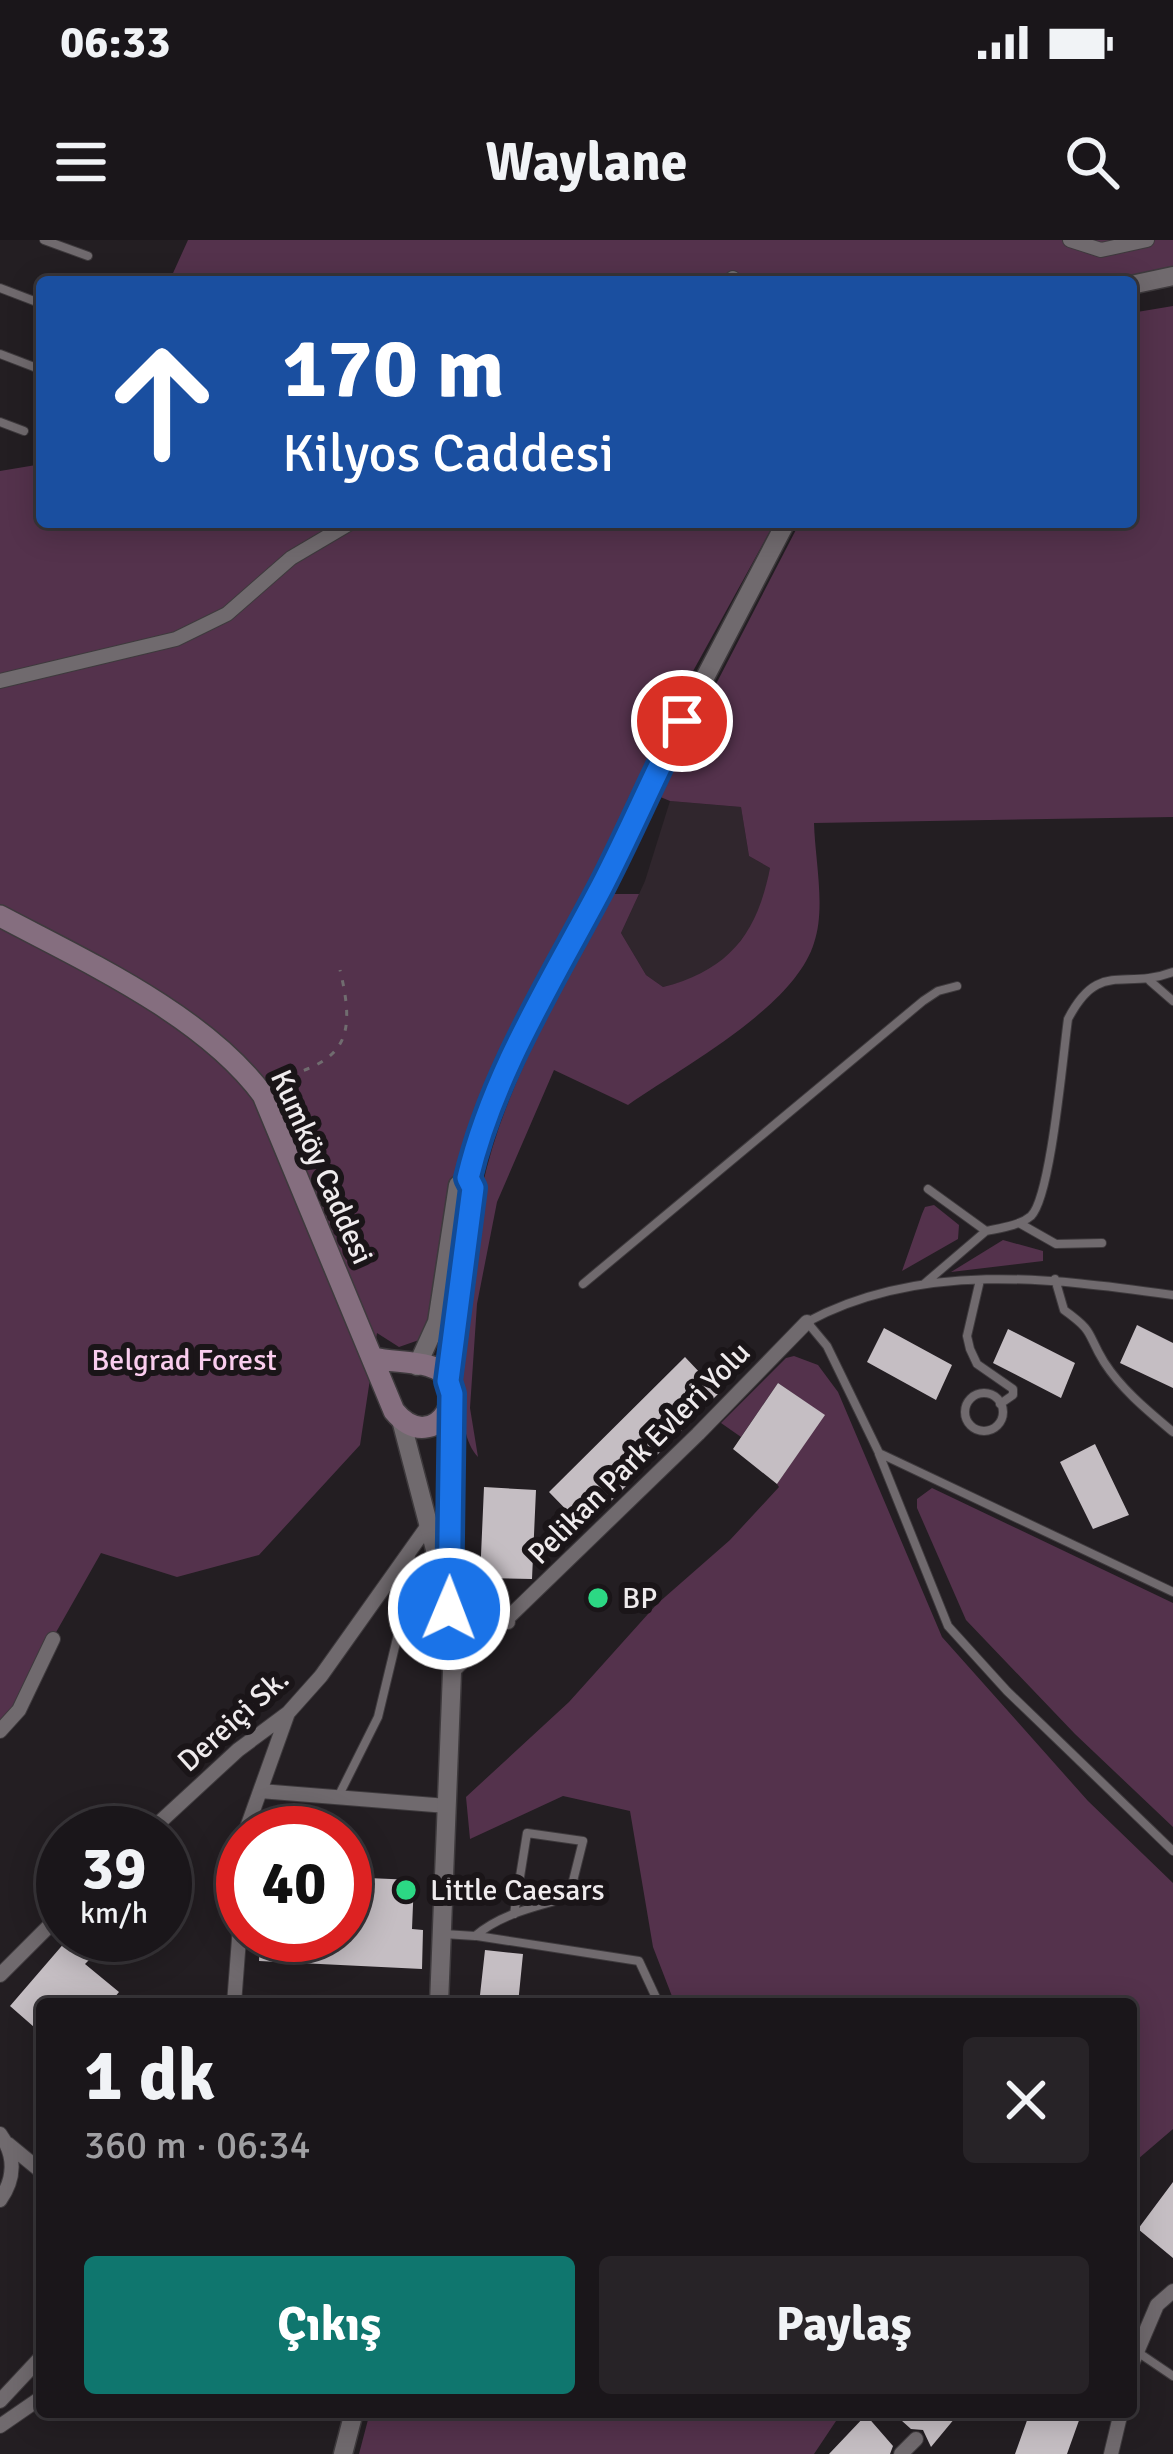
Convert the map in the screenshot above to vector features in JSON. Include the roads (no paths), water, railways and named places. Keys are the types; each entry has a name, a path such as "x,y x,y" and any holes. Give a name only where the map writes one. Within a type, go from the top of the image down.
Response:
{"main road":[{"name":"Kumköy Caddesi","path":"0,916 174,1013 225,1049 263,1095 390,1399"},
{"path":"373,1358 429,1366 448,1381 451,1408 437,1423 424,1427 401,1420 390,1399 398,1376 414,1366"}],"street":[{"path":"1070,240 1101,250 1147,240"},
{"path":"1137,283 1173,276"},
{"path":"0,682 176,639 226,614 291,559 342,528"},
{"path":"448,1381 473,1188 468,1178 480,1129 533,1012 783,528"},
{"path":"414,1366 437,1322 458,1185 468,1178"},
{"name":"Pelikan Park Evleri Yolu","path":"452,1672 508,1622 807,1322"},
{"path":"440,1998 452,1672 451,1408"},
{"path":"401,1420 449,1605"},
{"name":"Dereiçi Sk.","path":"177,1806 238,1750 288,1714 321,1676 429,1524"},
{"path":"449,1605 484,1622 508,1622"},
{"path":"0,1731 19,1711 52,1639"},
{"path":"255,1806 288,1714"},
{"path":"260,1791 447,1806"},
{"path":"0,1975 36,1939"},
{"path":"234,1998 237,1962"},
{"path":"4,2139 36,2167"},
{"path":"0,2200 13,2172 4,2139"},
{"path":"1137,2346 1157,2305 1173,2291"},
{"path":"0,2401 36,2362"},
{"path":"0,2426 36,2401"},
{"path":"343,2454 353,2418"},
{"path":"1111,2454 1119,2418"},
{"path":"901,2454 916,2438"}],"lane":[{"path":"44,240 88,256"},
{"path":"0,288 36,302"},
{"path":"0,354 36,368"},
{"path":"0,422 24,431"},
{"path":"924,1284 986,1231 1019,1223 1039,1204 1068,1019 1079,998 1093,985 1114,979 1150,981 1173,972"},
{"path":"1150,981 1173,1001"},
{"path":"583,1284 923,1000 957,986"},
{"path":"928,1189 986,1231"},
{"path":"1019,1223 1056,1244 1102,1243"},
{"path":"1055,1279 1064,1310 1088,1327 1121,1384 1173,1432"},
{"path":"1173,1295 1055,1279 924,1284 873,1292 807,1322 827,1346 878,1453 948,1626 1007,1691 1173,1851"},
{"path":"980,1280 967,1336 977,1364 1013,1389 1013,1395 1000,1404"},
{"path":"980,1393 992,1395 1000,1404 1003,1415 992,1430 980,1430 967,1418 970,1400 980,1393"},
{"path":"878,1453 1173,1592"},
{"path":"338,1797 378,1718 412,1548"},
{"path":"475,1936 495,1919 514,1914 569,1897 583,1841 527,1834 514,1914"},
{"path":"442,1934 639,1961 656,1998"},
{"path":"1137,2351 1173,2376"}],"place":[{"name":"BP","path":"598,1598"},
{"name":"Little Caesars","path":"406,1890"}],"park label":[{"name":"Belgrad Forest","path":"184,1360"}]}
